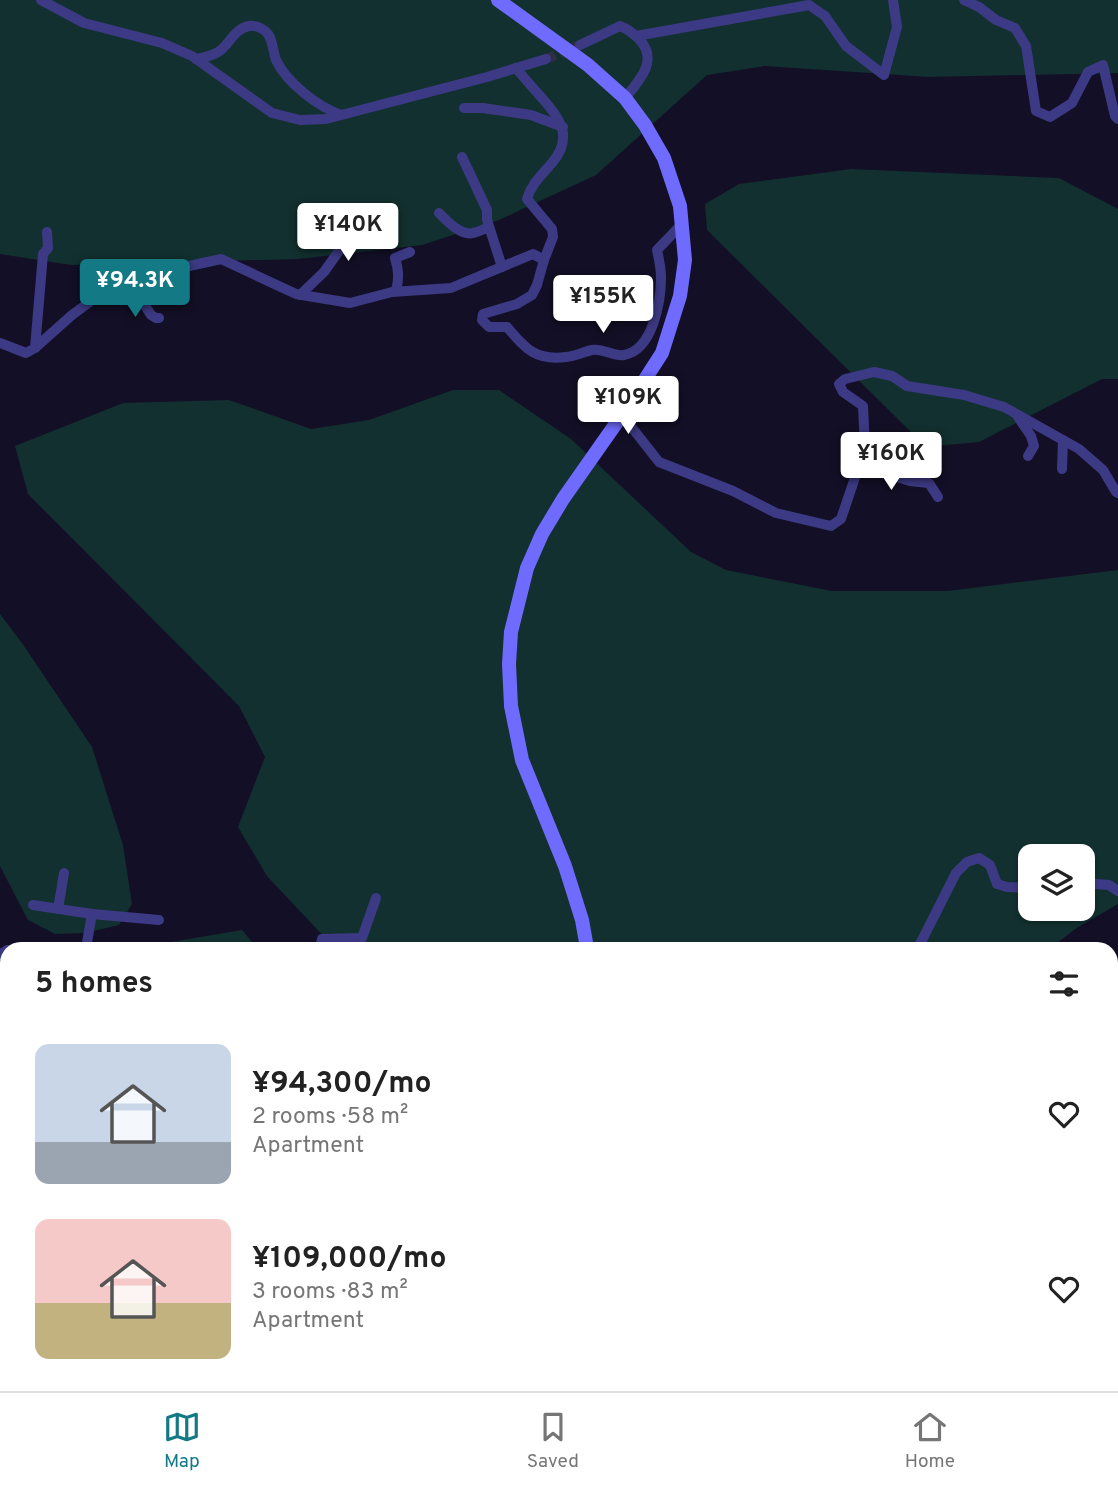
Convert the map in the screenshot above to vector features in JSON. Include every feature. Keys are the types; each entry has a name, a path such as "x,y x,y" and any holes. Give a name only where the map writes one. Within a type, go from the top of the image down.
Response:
{"street":[{"path":"41,0 84,23 162,43 196,59 272,113 300,120 326,119 546,60"},
{"path":"498,0 588,65 625,97 664,158 680,206 682,223 685,260 680,296 663,353 542,534 527,568 511,632 510,706 522,760 565,866 586,942"},
{"path":"636,36 809,5 825,16 846,47 884,75 897,27 893,0"},
{"path":"964,0 996,20 1015,28 1026,46 1036,111 1050,117 1072,103 1088,72 1103,65 1118,119"},
{"path":"580,45 620,26 629,29 646,46 648,60 643,76 625,97"},
{"path":"196,59 214,55 242,28 261,27 269,36 276,60 286,74 322,107 341,115"},
{"path":"516,68 557,116 563,127 563,143 555,160 529,190 527,199 552,229 553,237 537,285 532,295 517,304 483,314 482,320 489,327 507,327 523,345 540,357 566,357 596,349 622,356 636,351 650,331 659,307 662,274 657,250 682,223"},
{"path":"464,108 483,108 531,116 563,127"},
{"path":"463,157 486,210 502,267"},
{"path":"300,295 324,272 351,234 381,212"},
{"path":"439,213 465,233 472,234 489,227"},
{"path":"35,348 43,254 48,248 47,232"},
{"path":"396,291 399,269 395,258 410,251"},
{"path":"0,343 26,353 106,290 153,274 221,259 300,295 350,303 396,291 451,288 533,254 544,260"},
{"path":"130,282 151,315 159,318"},
{"path":"622,415 659,462 733,491 776,513 831,526 841,519 865,448 863,406 844,392 839,384 845,379 874,372 892,376 907,386 964,395 1004,407 1079,449 1103,470 1118,493"},
{"path":"1014,412 1031,436 1034,446 1028,456"},
{"path":"1062,468 1063,440"},
{"path":"859,466 910,481 929,483 938,497"},
{"path":"921,942 956,873 967,862 979,858 990,865 997,884 1018,887"},
{"path":"58,909 64,873"},
{"path":"1095,884 1109,885 1118,891"},
{"path":"321,942 322,939 362,938 376,898"},
{"path":"33,905 159,920"},
{"path":"87,942 92,914"}],"green space":[{"path":"0,0 1118,0 1118,73 929,77 765,66 707,75 596,175 499,220 422,245 298,259 71,265 0,254"},
{"path":"851,169 1059,178 1118,209 1118,379 1102,379 979,442 926,447 707,230 705,204 739,184"},
{"path":"453,390 499,390 571,439 691,552 726,570 832,591 948,591 1118,570 1118,904 1095,917 1095,844 1018,844 1018,921 1089,921 1059,942 328,941 267,876 238,827 265,757 239,706 28,494 15,446 123,403 229,400 311,429 369,420"},
{"path":"0,614 92,747 123,845 132,904 119,925 85,933 55,934 28,920 0,866"},
{"path":"242,930 252,942 171,942"}],"tunnel":[{"path":"546,59 580,45"}]}
